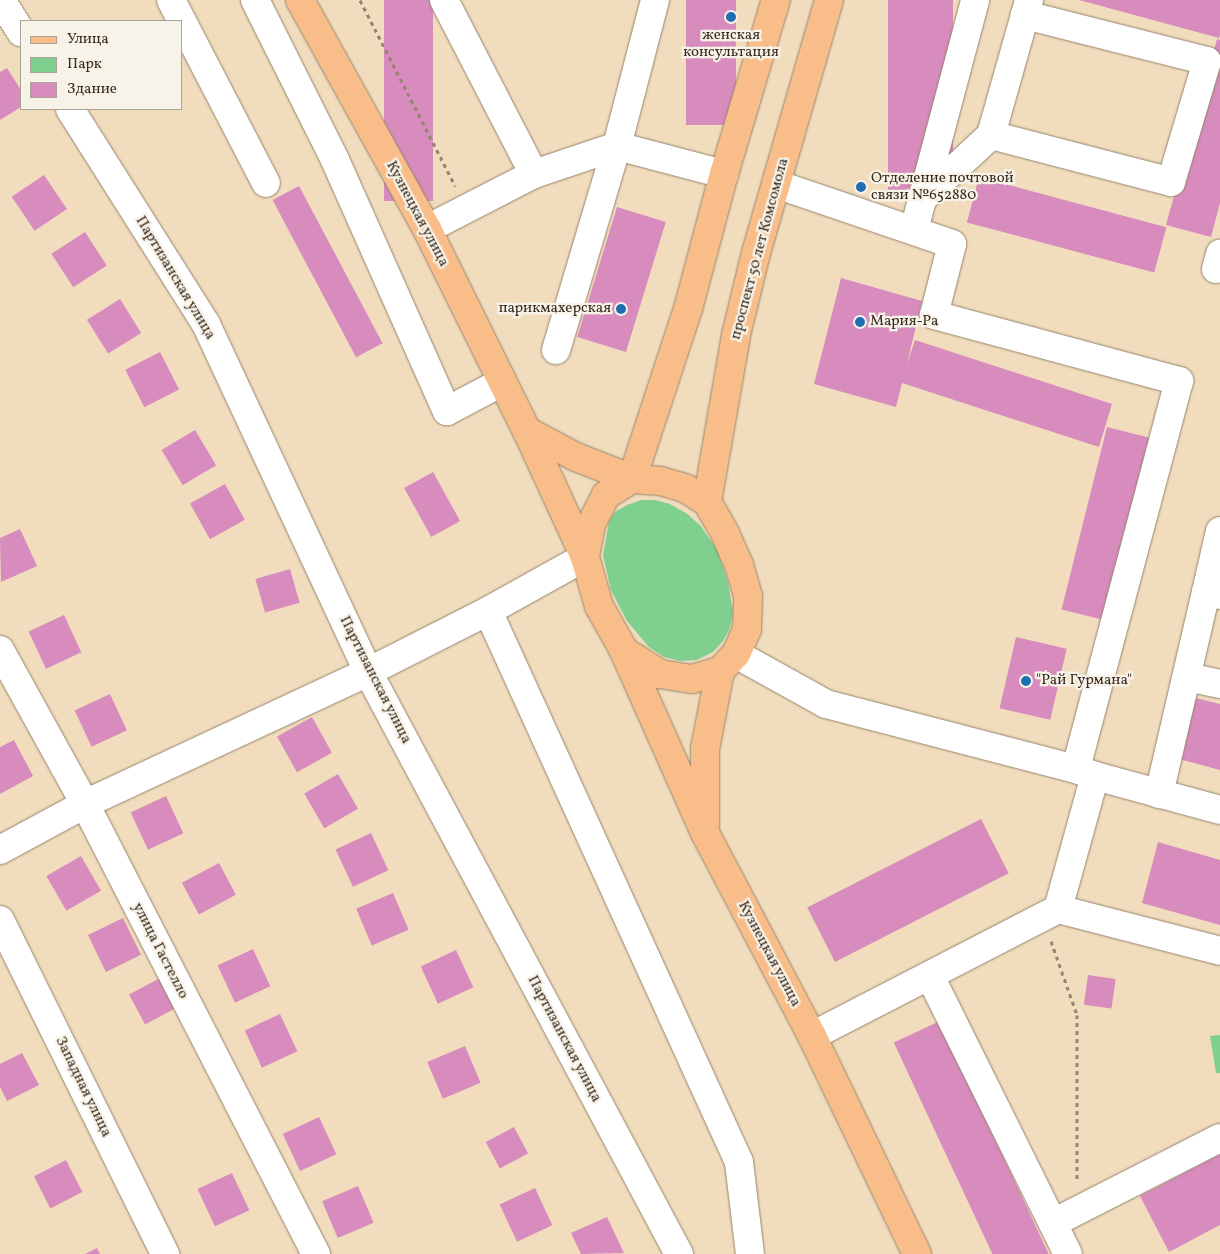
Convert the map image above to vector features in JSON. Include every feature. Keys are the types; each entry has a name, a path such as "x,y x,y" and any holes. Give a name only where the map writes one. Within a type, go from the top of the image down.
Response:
{"main road":[{"name":"Кузнецкая улица","path":"300,0 427,229 527,432 585,557 598,606 624,651 705,833 812,1036 918,1254"},
{"path":"585,557 591,525 606,495 632,478 688,309 724,174 776,0"},
{"name":"проспект 50 лет Комсомола","path":"707,502 736,335 756,253 829,0"},
{"path":"527,432 576,457 632,478 661,481 685,488 707,502 725,533 740,565 748,596 747,629 728,663 706,749 705,833"},
{"path":"624,651 660,674 692,679 728,663"}],"street":[{"path":"1,0 20,30"},
{"path":"170,0 181,20"},
{"path":"255,0 335,160 447,411 502,382"},
{"path":"444,0 534,174"},
{"path":"556,350 617,146 655,0"},
{"path":"914,230 975,0"},
{"path":"922,199 991,135 1027,8 1207,60 1171,182 991,135"},
{"path":"182,23 266,182"},
{"name":"Партизанская улица","path":"71,110 206,324 368,672 679,1254"},
{"path":"427,229 534,174 617,146 724,174"},
{"path":"776,184 952,244 934,315 1179,381 1050,912"},
{"path":"1159,794 1187,677 1213,594 1220,531"},
{"path":"0,850 85,804 368,672 488,611 585,557"},
{"path":"488,611 739,1162 750,1254"},
{"name":"улица Гастелло","path":"0,650 85,804 316,1254"},
{"path":"728,663 826,704 1220,810"},
{"path":"1187,677 1220,684"},
{"path":"812,1036 1050,912 1220,951"},
{"name":"Западная улица","path":"0,920 165,1254"},
{"path":"930,976 1068,1254"},
{"path":"1053,1223 1220,1138"}],"path":[{"path":"360,0 467,210"},
{"path":"1050,912 1077,1015 1077,1211"}],"green space":[{"path":"641,500 655,500 670,504 686,513 700,525 717,550 728,582 733,613 730,628 723,641 713,652 697,660 680,661 664,657 649,647 627,621 611,590 603,555 609,522 615,512"},
{"path":"1220,1035 1220,1073 1216,1073 1210,1036"}],"building":[{"path":"384,0 433,0 433,201 384,201"},
{"path":"686,0 736,0 736,125 686,125"},
{"path":"888,0 953,0 953,192 888,192"},
{"path":"1079,0 1220,0 1220,35 1219,38"},
{"path":"1217,39 1220,40 1220,203 1211,237 1166,225"},
{"path":"7,68 20,88 20,108 0,120 0,72"},
{"path":"44,175 67,209 35,231 12,197"},
{"path":"979,177 1166,227 1154,273 967,222"},
{"path":"299,186 383,343 356,357 273,200"},
{"path":"617,207 666,222 626,352 577,337"},
{"path":"85,232 107,266 73,287 51,254"},
{"path":"841,278 922,301 907,364 915,340 1112,404 1099,447 902,383 896,407 814,384"},
{"path":"120,299 141,333 108,354 87,320"},
{"path":"160,352 179,389 144,407 125,370"},
{"path":"1107,427 1152,438 1106,621 1062,609"},
{"path":"195,430 216,465 183,485 162,450"},
{"path":"433,472 460,521 431,537 404,488"},
{"path":"225,484 245,520 210,539 190,503"},
{"path":"20,529 37,566 1,582 0,538"},
{"path":"290,569 300,603 265,613 255,579"},
{"path":"64,615 81,652 46,669 29,631"},
{"path":"1016,637 1067,649 1050,720 1000,708"},
{"path":"110,694 127,730 92,747 75,710"},
{"path":"1192,697 1220,704 1220,770 1175,758"},
{"path":"312,717 332,753 297,772 277,736"},
{"path":"14,740 33,776 0,794 0,747"},
{"path":"338,774 358,809 324,828 304,794"},
{"path":"166,796 183,833 148,850 131,812"},
{"path":"981,819 1009,873 835,962 807,908"},
{"path":"371,833 388,870 353,887 336,849"},
{"path":"1158,842 1220,860 1220,925 1142,903"},
{"path":"81,856 101,891 66,911 46,876"},
{"path":"219,863 236,895 199,915 182,883"},
{"path":"393,893 409,930 372,945 356,909"},
{"path":"123,918 141,955 106,972 88,935"},
{"path":"253,949 270,986 235,1003 218,965"},
{"path":"456,950 473,987 438,1004 421,966"},
{"path":"1088,975 1116,979 1112,1009 1084,1005"},
{"path":"160,978 176,1008 145,1024 129,994"},
{"path":"280,1014 297,1051 262,1068 245,1030"},
{"path":"940,1021 1049,1254 992,1254 894,1043"},
{"path":"465,1046 481,1083 443,1099 427,1062"},
{"path":"22,1053 39,1085 7,1101 0,1087 0,1064"},
{"path":"319,1117 336,1154 300,1171 283,1134"},
{"path":"514,1127 528,1153 500,1169 486,1142"},
{"path":"1220,1154 1220,1225 1169,1252 1140,1196"},
{"path":"66,1160 82,1192 50,1208 34,1176"},
{"path":"232,1173 249,1210 215,1226 198,1189"},
{"path":"358,1186 374,1223 338,1238 322,1201"},
{"path":"535,1188 552,1225 517,1242 500,1204"},
{"path":"607,1217 624,1253 581,1254 571,1233"},
{"path":"97,1248 100,1254 85,1254"}],"place":[{"name":"женская консультация","path":"731,17"},
{"name":"Отделение почтовой связи №652880","path":"861,187"},
{"name":"парикмахерская","path":"621,309"},
{"name":"Мария-Ра","path":"860,322"},
{"name":"\"Рай Гурмана\"","path":"1026,681"}]}
